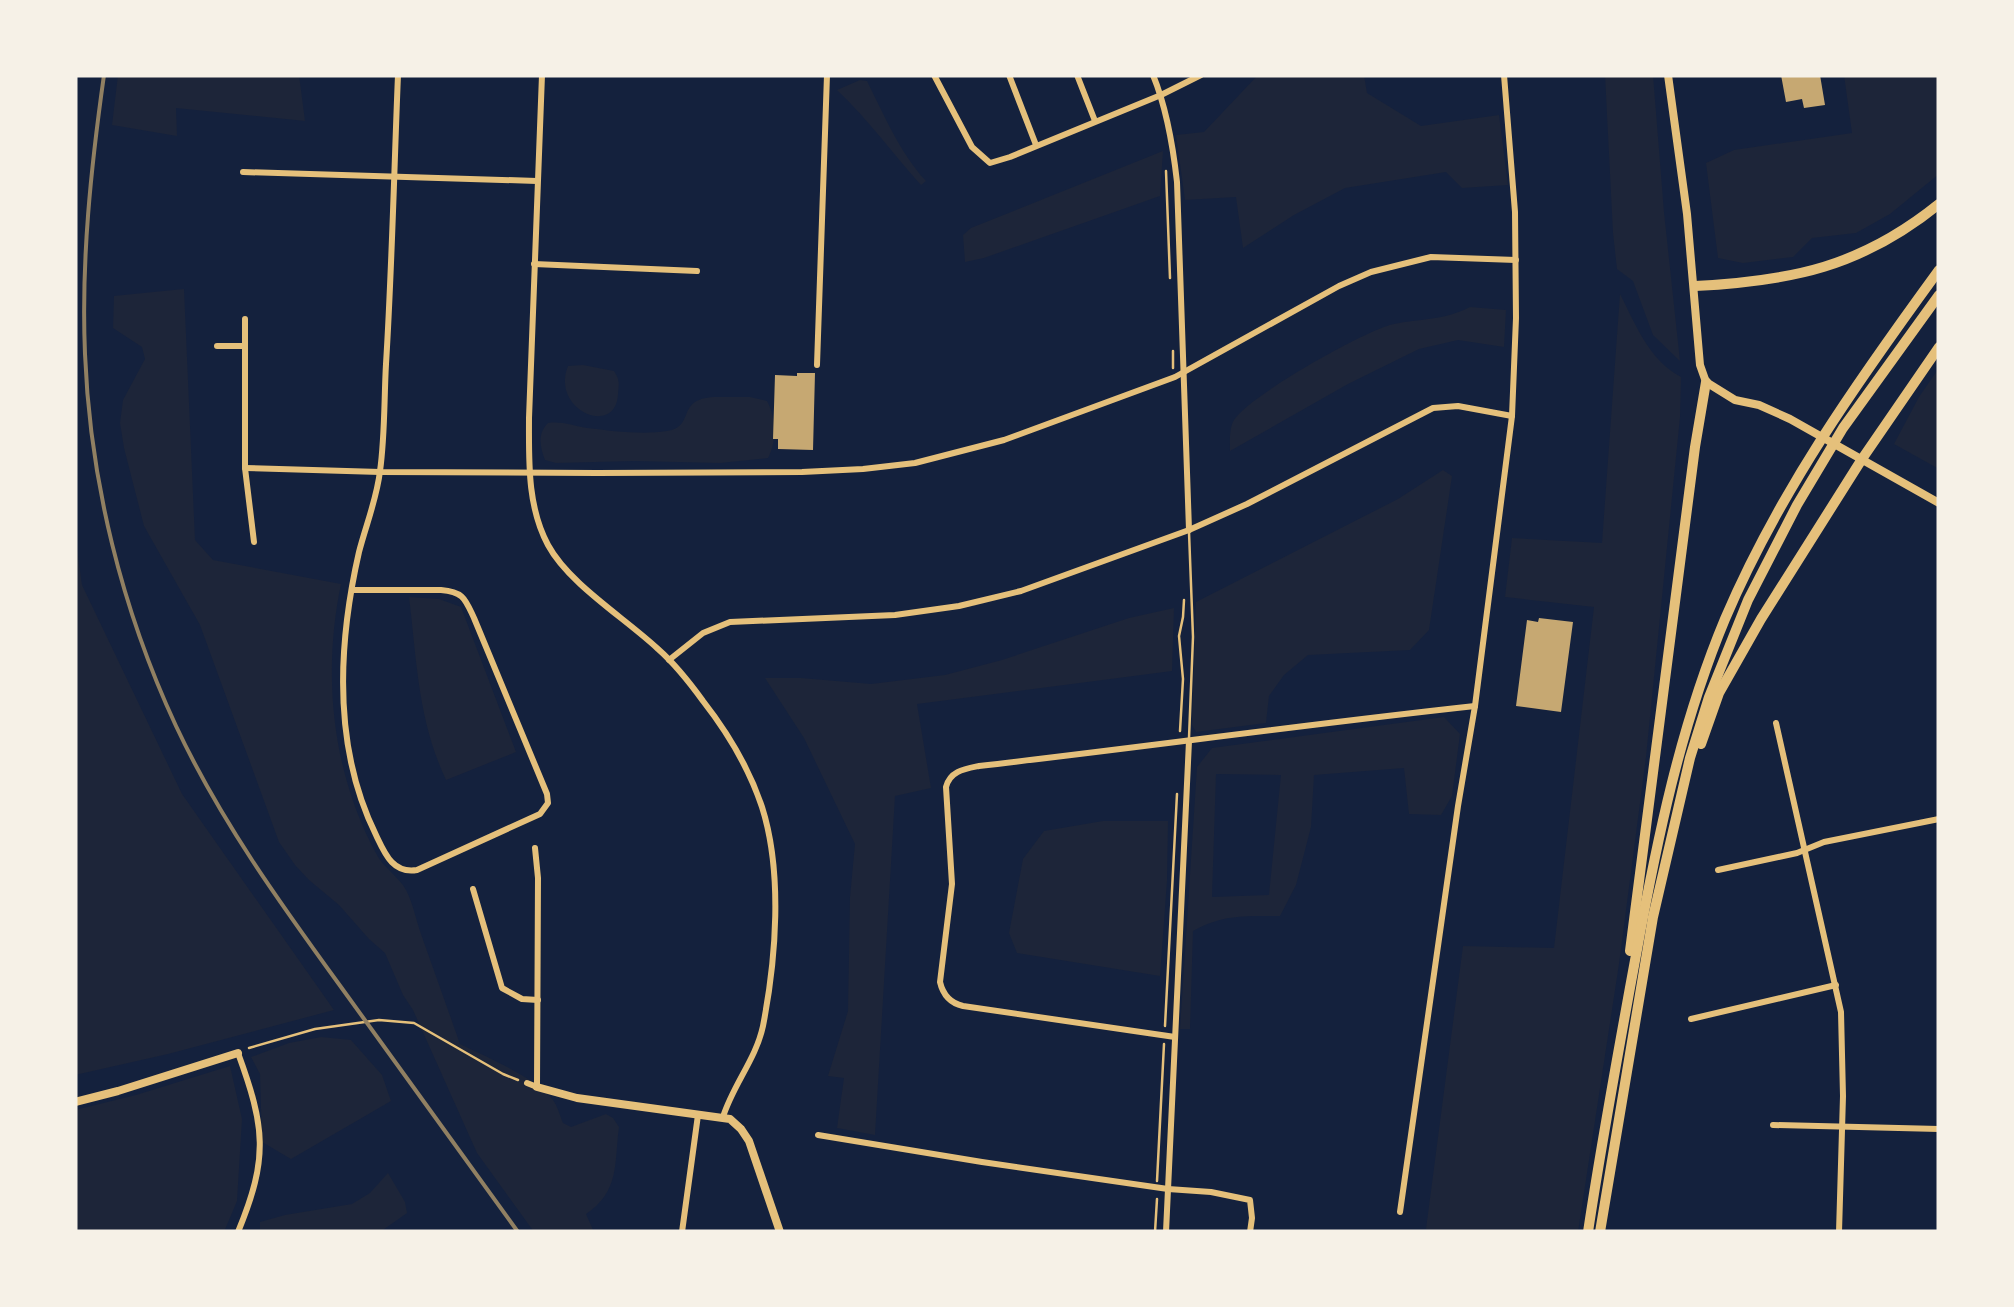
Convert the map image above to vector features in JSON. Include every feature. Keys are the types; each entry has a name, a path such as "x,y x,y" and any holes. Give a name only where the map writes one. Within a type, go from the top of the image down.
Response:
{"highway":[{"path":"1694,286 1749,283 1824,268 1862,254 1939,204"},
{"path":"1588,1232 1652,870 1690,714 1717,639 1749,567 1813,451 1939,270"},
{"path":"1600,1232 1647,952 1693,748 1723,658 1766,562 1820,465 1939,295"},
{"path":"1670,846 1718,693 1796,561 1939,347"},
{"path":"1611,1092 1706,382"}],"street":[{"path":"352,590 442,590 463,597 546,794 548,803 540,814 414,872 405,872 392,864 383,850 361,800 349,745 343,646 352,590 380,472 398,75"},
{"path":"542,75 529,414 529,473 539,524 554,556 669,660 731,740 762,808 770,849 774,925 762,1028 752,1059 723,1117"},
{"path":"817,364 828,75"},
{"path":"934,75 972,148 987,162 1010,157 1201,75"},
{"path":"1009,75 1036,145"},
{"path":"1077,75 1095,121"},
{"path":"1154,75 1173,147 1177,182 1189,530"},
{"path":"1400,1212 1475,706 1512,416 1516,212 1504,75"},
{"path":"1668,75 1700,364 1706,382 1736,400 1790,419 1939,503"},
{"path":"243,172 537,182"},
{"path":"245,468 380,472 802,472 915,463 1004,440 1175,377 1370,272 1431,256 1516,260"},
{"path":"534,264 697,271"},
{"path":"245,320 245,468 254,542"},
{"path":"218,346 245,346"},
{"path":"669,660 703,633 724,623 894,616 1021,591 1189,530 1248,504 1428,409 1458,406 1512,416"},
{"path":"1175,1037 950,1001 940,982 952,884 948,780 979,766 1475,706"},
{"path":"1776,723 1836,985 1843,1037 1839,1232"},
{"path":"1166,1232 1184,742"},
{"path":"1718,870 1824,842 1939,819"},
{"path":"535,848 537,1087"},
{"path":"473,889 502,988 522,999 538,1000"},
{"path":"1691,1019 1836,985"},
{"path":"75,1102 238,1052 258,1112 261,1149 254,1187 238,1232"},
{"path":"526,1083 576,1098 723,1117 735,1122 749,1141 780,1232"},
{"path":"682,1232 698,1115"},
{"path":"1772,1125 1939,1130"},
{"path":"818,1135 1236,1196 1250,1200 1250,1232"}],"lane":[{"path":"1184,742 1193,670 1189,530"}],"path":[{"path":"1166,166 1171,284"},
{"path":"1174,344 1175,377"},
{"path":"1184,600 1179,636 1184,742"},
{"path":"1156,1232 1177,780"},
{"path":"238,1052 315,1029 379,1020 414,1023 526,1083"}],"shaded area":[{"path":"118,75 299,75 305,121 176,108 177,136 112,125"},
{"path":"1258,75 1364,75 1367,93 1421,126 1499,115 1508,185 1462,188 1446,172 1345,188 1243,248 1236,197 1185,200 1176,135 1204,132"},
{"path":"1605,75 1653,75 1680,361 1653,335 1633,281 1617,269"},
{"path":"1844,75 1939,75 1939,174 1890,214 1856,233 1812,238 1793,257 1743,263 1718,258 1706,163 1734,150 1852,133"},
{"path":"867,81 900,146 926,181 921,185 837,90"},
{"path":"1163,151 1160,196 965,262 963,235 971,228"},
{"path":"184,289 195,540 213,560 341,584 332,653 335,723 350,791 362,824 380,860 408,895 460,1044 535,1083 553,1100 563,1123 571,1127 606,1114 619,1127 610,1186 586,1214 594,1232 534,1232 477,1153 385,953 309,880 279,842 200,625 144,526 124,448 120,423 123,400 145,359 142,347 113,328 114,296"},
{"path":"1620,294 1652,351 1681,377 1680,417 1646,757 1578,1232 1441,1232 1426,1229 1463,946 1554,948 1594,607 1505,597 1512,538 1602,543"},
{"path":"1470,307 1506,310 1504,347 1458,340 1419,349 1230,451 1234,420 1244,409 1309,365 1379,329"},
{"path":"568,366 614,371 617,377 615,407 607,414 586,413 568,395"},
{"path":"1939,368 1939,469 1894,444"},
{"path":"714,397 767,401 774,430 768,458 720,463 556,463 545,460 543,455 541,436 548,423 627,432 667,431 681,424 694,403"},
{"path":"1443,470 1452,476 1429,630 1410,650 1308,655 1284,675 1269,696 1266,723 1196,732 1192,725 1196,602 1398,499"},
{"path":"75,535 82,585 182,794 334,1010 75,1075"},
{"path":"409,597 439,599 461,607 516,752 446,780 424,713"},
{"path":"1174,608 1172,671 917,704 931,788 895,796 875,1135 837,1128 844,1078 828,1076 848,1011 855,844 804,738 765,678 871,684 945,675 1129,618"},
{"path":"1444,717 1460,734 1452,796 1441,815 1409,814 1404,768 1314,775 1311,827 1296,885 1280,916 1225,919 1193,931 1190,1029 1180,1029 1197,767 1212,748","holes":["1216,774 1281,775 1269,895 1212,897"]},
{"path":"1103,821 1168,821 1160,976 1017,953 1009,933 1023,859 1044,831"},
{"path":"321,1037 351,1040 382,1075 391,1101 291,1159 262,1142 260,1074 251,1057 289,1043"},
{"path":"230,1066 242,1119 237,1201 224,1232 75,1232 75,1110"},
{"path":"388,1173 407,1213 380,1232 260,1232 260,1222 352,1204 370,1193"}],"building":[{"path":"1781,75 1820,75 1825,105 1804,108 1802,99 1786,102"},
{"path":"815,373 813,450 778,449 778,439 773,439 775,375"},
{"path":"1539,618 1573,622 1561,712 1516,706 1527,620 1538,622"}],"railway":[{"path":"104,75 84,284 88,402 112,544 140,637 176,726 231,828 518,1232"}]}
